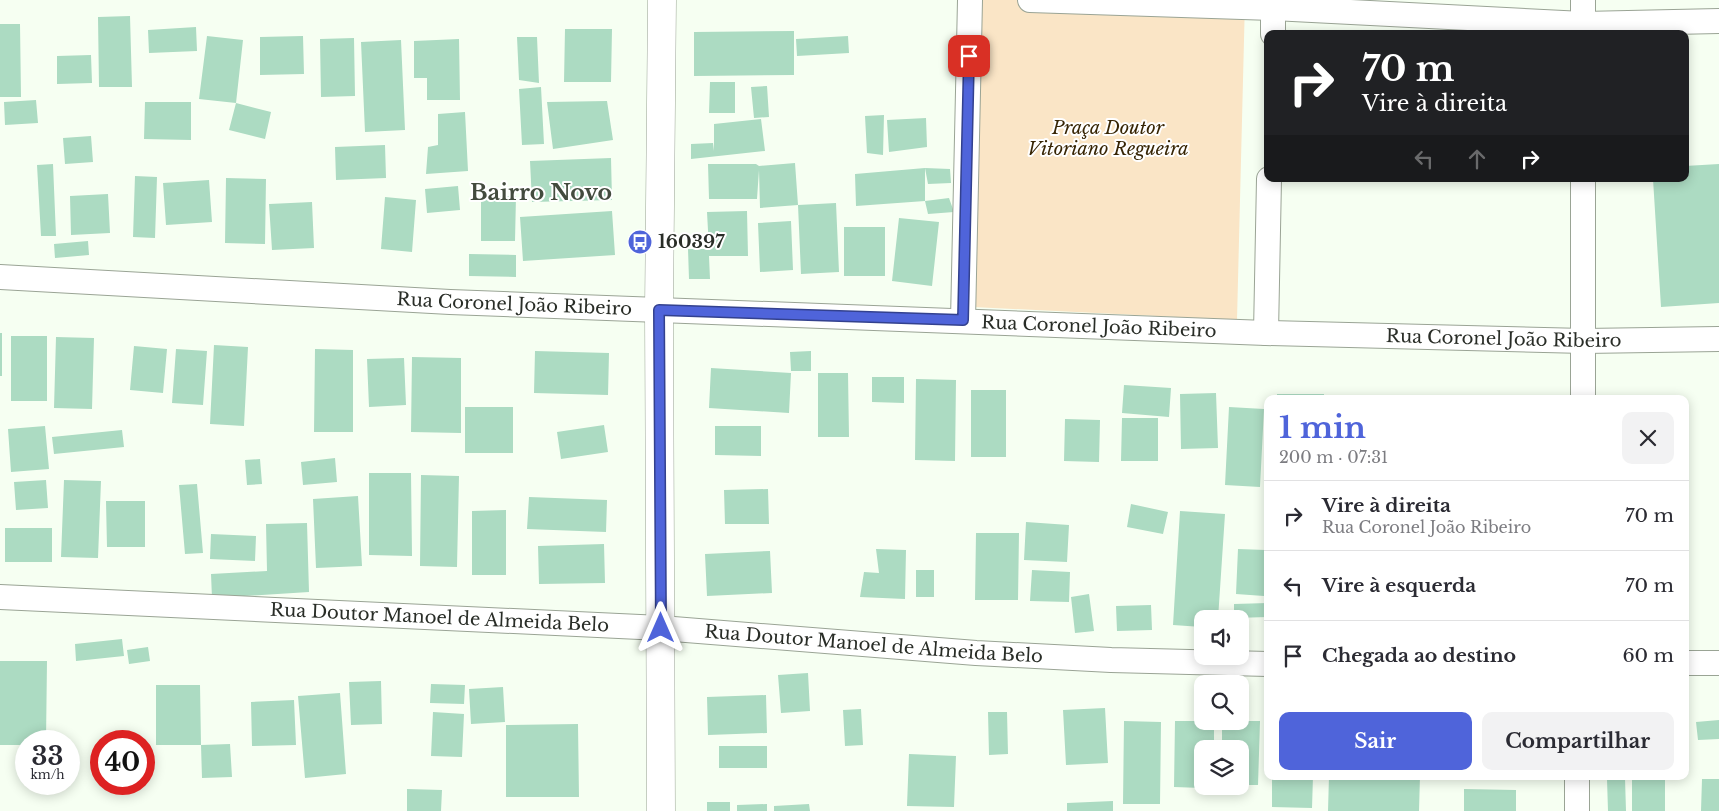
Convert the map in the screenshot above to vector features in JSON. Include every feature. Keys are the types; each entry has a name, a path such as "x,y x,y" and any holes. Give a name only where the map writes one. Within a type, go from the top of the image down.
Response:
{"street":[{"path":"661,811 659,310 662,0"},
{"path":"963,320 970,0"},
{"path":"1030,0 1273,4 1583,29 1719,21"},
{"path":"1583,0 1583,29"},
{"path":"1273,4 1273,30"},
{"path":"1266,333 1269,182"},
{"path":"1583,182 1583,395"},
{"name":"Rua Coronel João Ribeiro","path":"0,277 450,302 1266,333 1584,342 1719,339"},
{"name":"Rua Doutor Manoel de Almeida Belo","path":"0,597 661,628 976,653 1130,661 1264,664"},
{"path":"1689,663 1719,663"},
{"path":"1577,780 1577,811"}],"green space":[{"name":"Praça Doutor Vitoriano Regueira","path":"975,0 1245,0 1237,320 973,307"}],"building":[{"path":"130,16 132,87 99,87 98,17"},
{"path":"0,24 20,24 21,97 0,97"},
{"path":"196,27 197,51 149,53 148,30"},
{"path":"565,29 612,29 611,82 564,82"},
{"path":"794,31 794,75 694,76 694,32"},
{"path":"207,36 243,40 236,103 199,99"},
{"path":"303,36 304,74 260,75 260,37"},
{"path":"848,36 849,53 797,56 796,39"},
{"path":"517,37 537,37 539,83 519,80"},
{"path":"354,38 355,96 321,97 320,39"},
{"path":"459,39 460,100 427,100 427,78 414,78 414,41"},
{"path":"401,40 405,130 365,132 361,42"},
{"path":"91,55 92,83 57,84 57,56"},
{"path":"710,82 735,82 735,113 709,113"},
{"path":"767,86 769,117 754,118 751,87"},
{"path":"541,87 544,144 522,145 519,89"},
{"path":"36,100 38,123 5,125 4,102"},
{"path":"607,101 613,140 553,149 547,102"},
{"path":"145,102 191,102 191,140 144,139"},
{"path":"236,103 271,112 265,139 229,130"},
{"path":"465,112 468,171 426,174 428,147 438,145 438,114"},
{"path":"884,115 883,155 867,153 865,116"},
{"path":"926,118 927,147 889,152 887,120"},
{"path":"761,119 765,151 691,159 691,144 713,143 714,151 714,124"},
{"path":"91,136 93,162 65,164 63,138"},
{"path":"385,145 386,178 336,180 335,147"},
{"path":"611,158 612,200 532,202 530,161"},
{"path":"795,163 798,205 760,208 759,170 757,199 709,199 708,164 756,164 759,166"},
{"path":"53,164 56,236 41,236 37,165"},
{"path":"1719,164 1719,303 1661,307 1653,182 1689,182 1689,166"},
{"path":"925,168 925,201 856,206 855,174"},
{"path":"925,168 950,169 951,183 928,184"},
{"path":"135,176 157,177 155,238 133,237"},
{"path":"226,178 266,179 265,244 225,243"},
{"path":"209,180 212,222 166,225 163,183"},
{"path":"458,186 460,210 427,213 425,189"},
{"path":"108,194 110,233 71,235 70,196"},
{"path":"481,196 516,196 515,241 481,241"},
{"path":"385,197 416,200 412,252 381,249"},
{"path":"949,198 954,212 928,214 925,201"},
{"path":"312,202 314,248 272,250 269,204"},
{"path":"836,203 839,272 801,274 798,205"},
{"path":"612,211 615,255 523,261 520,217"},
{"path":"747,211 748,256 709,256 710,279 689,279 688,249 709,249 707,212"},
{"path":"899,218 939,222 932,286 892,281"},
{"path":"791,221 793,270 760,272 758,223"},
{"path":"844,227 885,227 885,276 844,276"},
{"path":"88,241 89,255 55,258 54,244"},
{"path":"469,254 516,255 516,277 469,276"},
{"path":"0,333 2,333 2,376 0,376"},
{"path":"11,336 47,336 47,401 11,401"},
{"path":"56,337 94,338 92,409 54,408"},
{"path":"214,345 248,347 244,426 210,424"},
{"path":"134,346 167,349 163,393 130,390"},
{"path":"176,349 207,351 203,405 172,403"},
{"path":"315,349 353,350 353,432 314,432"},
{"path":"535,351 609,353 608,395 534,393"},
{"path":"811,351 811,371 791,371 790,352"},
{"path":"412,357 461,358 461,433 411,432"},
{"path":"404,358 406,405 369,407 367,359"},
{"path":"711,368 791,373 789,413 709,408"},
{"path":"818,373 848,373 849,437 818,437"},
{"path":"872,377 904,377 904,403 872,402"},
{"path":"916,379 956,380 955,461 915,460"},
{"path":"1124,385 1171,388 1169,417 1122,413"},
{"path":"971,390 1006,390 1006,457 971,457"},
{"path":"1216,393 1218,448 1181,449 1180,394"},
{"path":"1277,394 1324,394 1324,395"},
{"path":"465,407 513,407 513,453 465,453"},
{"path":"1229,407 1264,409 1260,487 1225,485"},
{"path":"1122,418 1158,418 1158,461 1121,461"},
{"path":"1065,419 1100,420 1099,462 1064,461"},
{"path":"604,425 608,452 561,459 557,432"},
{"path":"45,426 49,469 11,472 8,429"},
{"path":"715,426 761,426 761,456 715,455"},
{"path":"122,430 124,447 54,454 52,437"},
{"path":"335,458 337,482 303,485 301,462"},
{"path":"260,459 262,484 247,485 245,460"},
{"path":"369,473 411,473 412,556 369,555"},
{"path":"421,475 459,476 457,567 420,566"},
{"path":"46,480 48,508 16,510 14,482"},
{"path":"64,480 101,481 98,558 61,557"},
{"path":"197,484 203,553 185,554 179,485"},
{"path":"768,489 769,524 725,524 724,490"},
{"path":"358,496 362,566 316,568 313,499"},
{"path":"529,497 607,500 606,532 527,529"},
{"path":"106,501 145,501 145,547 107,547"},
{"path":"1131,504 1168,512 1163,534 1127,527"},
{"path":"506,510 506,575 472,575 472,511"},
{"path":"1180,511 1225,514 1219,610 1194,610 1194,626 1173,625"},
{"path":"1026,522 1069,525 1067,562 1024,560"},
{"path":"307,523 309,592 212,598 211,574 267,571 266,524"},
{"path":"5,528 52,528 52,562 5,562"},
{"path":"976,533 1019,533 1018,600 975,600"},
{"path":"211,534 256,536 255,561 210,559"},
{"path":"604,544 605,583 539,584 538,546"},
{"path":"876,549 906,550 905,599 860,597 864,572 879,573"},
{"path":"1238,549 1264,550 1264,596 1236,594"},
{"path":"770,551 772,593 707,596 705,554"},
{"path":"916,570 934,570 934,597 916,597"},
{"path":"1032,570 1070,572 1069,602 1030,601"},
{"path":"1089,594 1094,631 1075,633 1071,597"},
{"path":"1264,603 1264,617 1249,618 1249,610 1234,610 1234,604"},
{"path":"1151,605 1152,630 1117,631 1116,606"},
{"path":"122,639 124,656 76,661 75,644"},
{"path":"148,647 150,661 129,664 127,650"},
{"path":"0,661 47,661 46,730 15,730 15,745 0,745"},
{"path":"808,673 810,711 781,713 778,675"},
{"path":"381,681 382,724 351,725 349,682"},
{"path":"431,684 465,685 464,704 430,703"},
{"path":"156,685 200,685 201,745 156,745"},
{"path":"503,687 505,722 471,724 469,689"},
{"path":"340,693 346,774 305,778 298,696"},
{"path":"766,695 767,733 708,735 707,697"},
{"path":"294,700 296,745 252,746 251,702"},
{"path":"1105,708 1108,763 1066,765 1063,710"},
{"path":"861,709 863,745 845,746 843,710"},
{"path":"433,712 464,714 462,757 431,756"},
{"path":"988,712 1007,712 1008,754 989,755"},
{"path":"1719,720 1719,739 1698,740 1696,722"},
{"path":"1124,721 1161,722 1160,804 1123,804"},
{"path":"1175,721 1194,721 1194,730 1214,730 1214,740 1194,740 1194,788 1174,787"},
{"path":"1249,721 1260,721 1258,785 1249,785 1249,740 1222,740 1222,730 1249,730"},
{"path":"578,724 579,797 506,797 506,725"},
{"path":"230,744 232,777 202,778 201,745"},
{"path":"719,746 767,746 767,768 719,768"},
{"path":"909,754 956,756 954,807 907,806"},
{"path":"1702,779 1719,779 1719,811 1701,811"},
{"path":"1272,780 1313,780 1312,808 1272,807"},
{"path":"1329,780 1420,780 1419,811 1328,811"},
{"path":"1607,780 1625,780 1626,811 1608,811"},
{"path":"1632,780 1665,780 1665,811 1632,811"},
{"path":"407,789 442,790 441,811 407,811"},
{"path":"1464,789 1516,790 1516,811 1464,811"},
{"path":"1113,801 1113,811 1067,811 1067,803"},
{"path":"707,802 730,802 730,811 707,811"},
{"path":"767,804 767,811 737,811 737,805"},
{"path":"809,804 810,811 774,811 774,806"}],"place":[{"name":"160397","path":"640,242"}],"district":[{"name":"Bairro Novo","path":"541,192"}],"route":[{"path":"661,628 659,310 963,320 969,56"}]}
